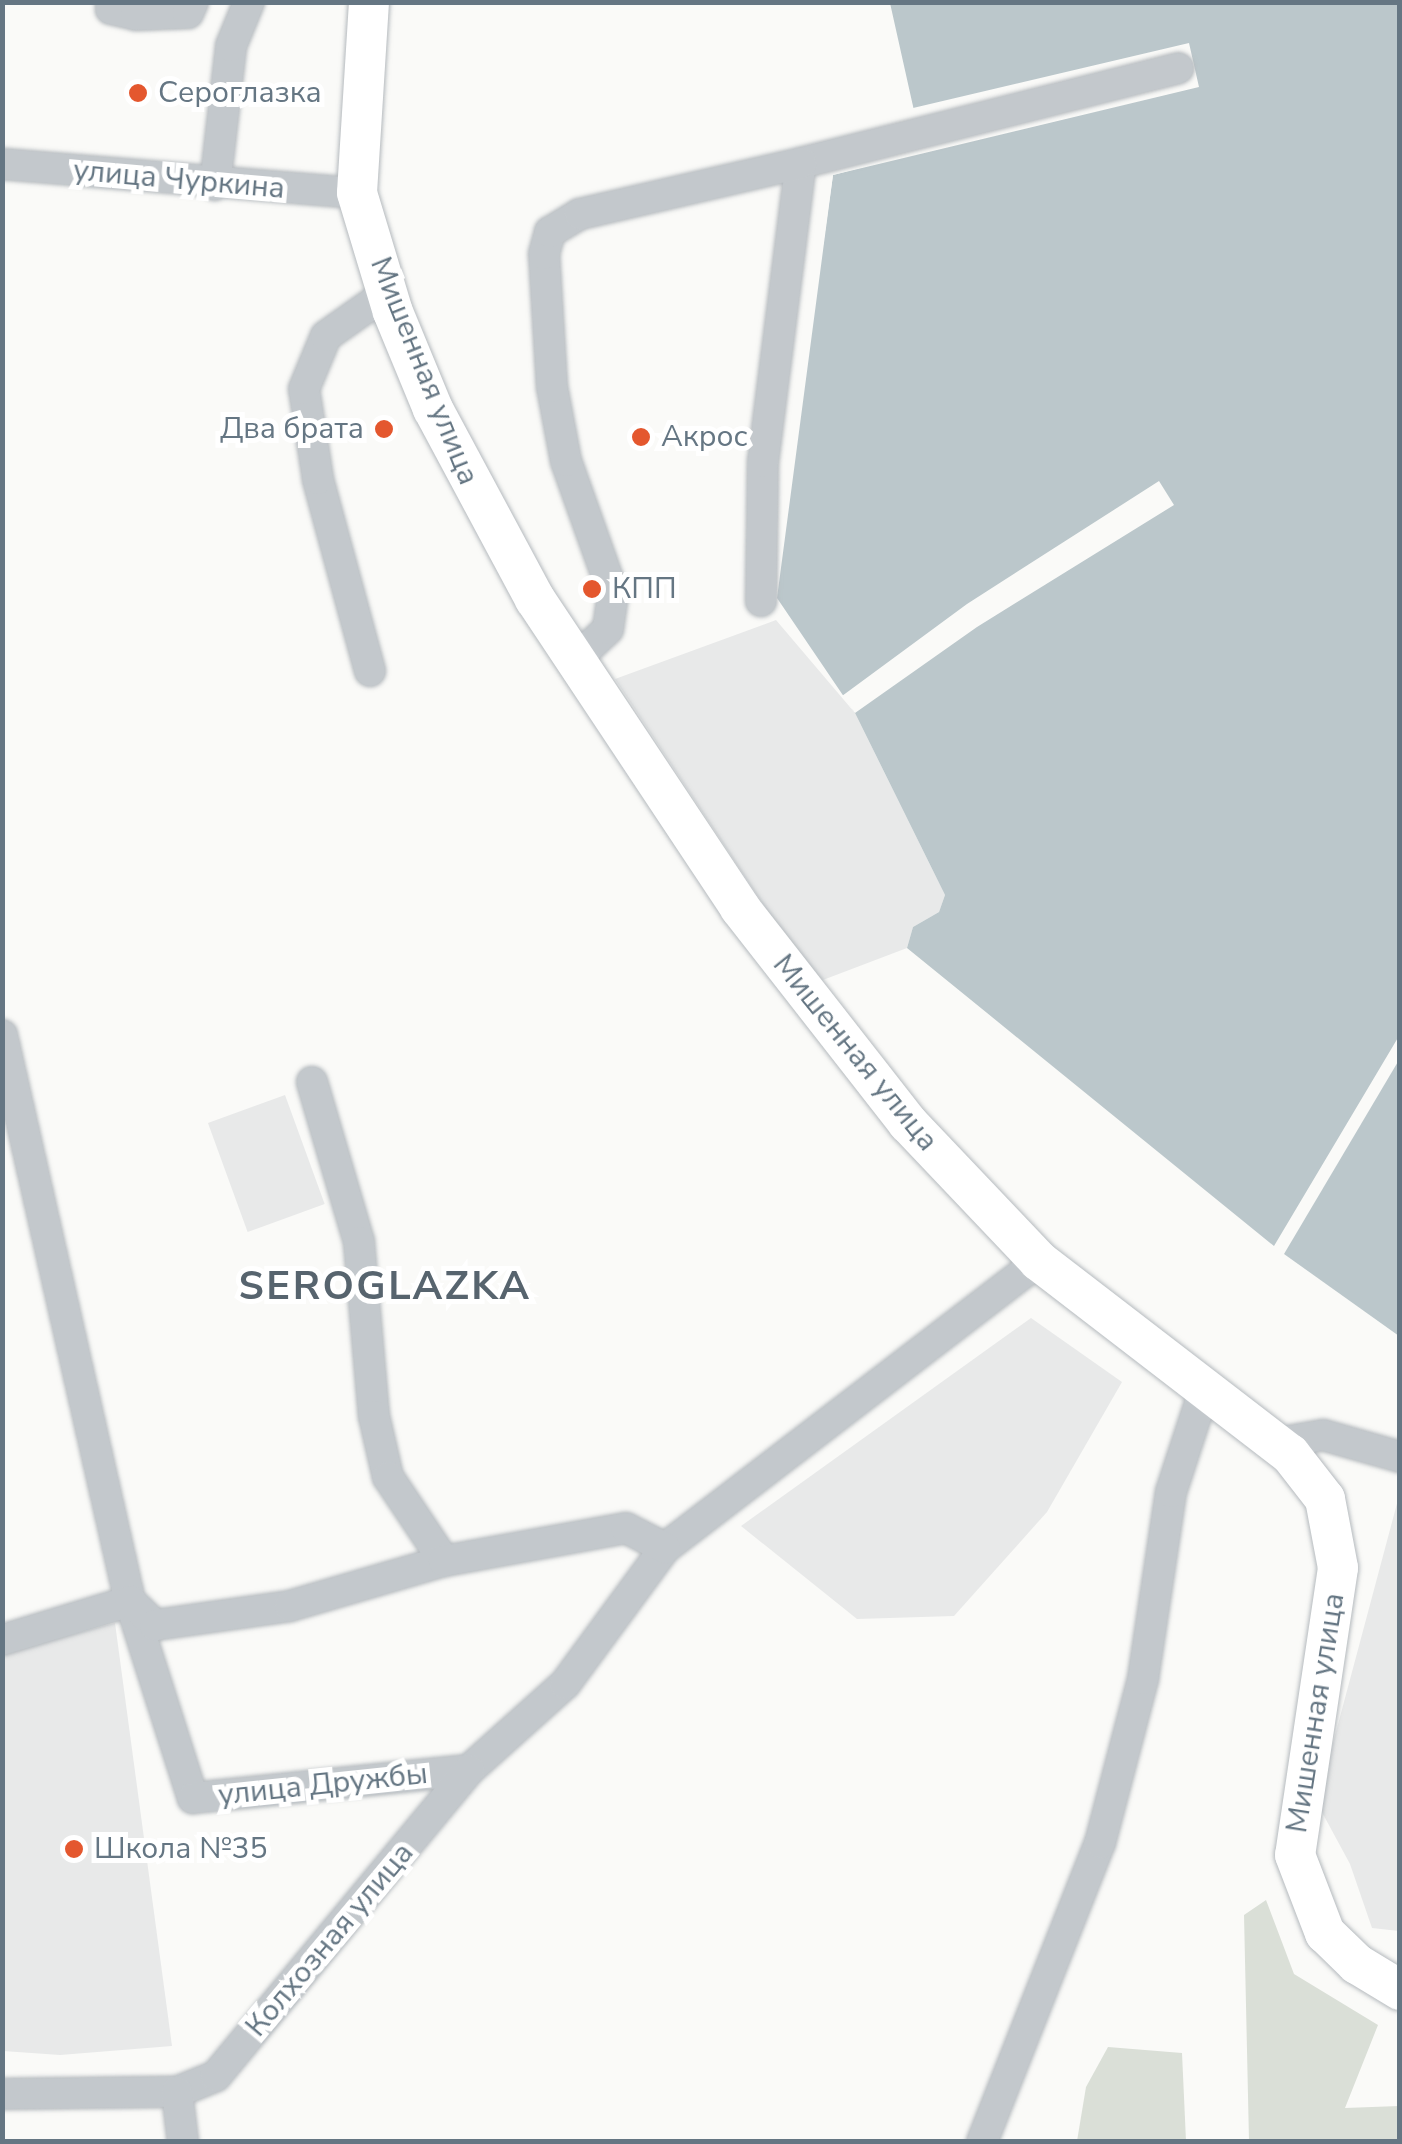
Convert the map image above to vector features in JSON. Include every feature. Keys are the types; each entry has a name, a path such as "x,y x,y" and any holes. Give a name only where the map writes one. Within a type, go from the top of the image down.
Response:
{"main road":[{"name":"Мишенная улица","path":"369,2 357,193 387,293 480,506 575,660 799,990 908,1123 1039,1261 1204,1391 1277,1443 1316,1484 1337,1538 1334,1608 1295,1825 1298,1868 1326,1933 1357,1964 1400,1990"}],"street":[{"path":"111,2 111,9 136,15 188,13 192,2"},
{"path":"215,185 231,46 249,2"},
{"path":"575,660 608,629 613,593 566,461 552,388 544,254 550,232 580,214 1178,68"},
{"name":"улица Чуркина","path":"3,163 215,185 357,193"},
{"path":"761,602 763,462 801,163"},
{"path":"370,671 318,479 304,389 326,336 387,293"},
{"name":"улица Дружбы","path":"2,1036 130,1601 193,1798 469,1770 565,1684 665,1548 1039,1261"},
{"path":"312,1082 359,1242 374,1416 388,1477 444,1562"},
{"path":"982,2142 1100,1843 1142,1678 1172,1492 1204,1391"},
{"path":"1277,1443 1324,1434 1400,1457"},
{"path":"2,1640 130,1601 155,1626 290,1606 444,1562 626,1528 665,1548"},
{"name":"Колхозная улица","path":"178,2101 216,2076 469,1770"},
{"path":"2,2094 178,2101 183,2142"}],"shaded area":[{"path":"890,3 1399,3 1399,1036 1274,1246 907,948 913,927 939,912 945,895 855,713 777,598 833,175 923,151"},
{"path":"776,620 855,713 945,895 939,912 913,927 907,948 815,983 615,679"},
{"path":"1399,1060 1399,1336 1284,1254"},
{"path":"285,1095 325,1204 248,1232 208,1123"},
{"path":"1031,1318 1122,1382 1047,1512 954,1616 857,1619 741,1526"},
{"path":"1399,1496 1399,1931 1372,1928 1350,1864 1317,1803"},
{"name":"Школа №35","path":"115,1623 172,2046 60,2055 3,2051 3,1653"},
{"path":"1266,1900 1294,1974 1378,2025 1345,2108 1399,2106 1399,2140 1249,2141 1244,1915"},
{"path":"1108,2047 1182,2053 1186,2141 1077,2141 1086,2087"}],"pier":[{"path":"885,2 913,108 1189,43 1199,87 833,175 773,600 828,174 917,148"},
{"path":"1159,481 1174,505 977,627 855,713 842,696 967,604"}],"place":[{"name":"Сероглазка","path":"138,93"},
{"name":"Два брата","path":"384,429"},
{"name":"Акрос","path":"641,437"},
{"name":"КПП","path":"592,589"},
{"name":"Школа №35","path":"74,1849"}],"district":[{"name":"SEROGLAZKA","path":"385,1286"}]}
